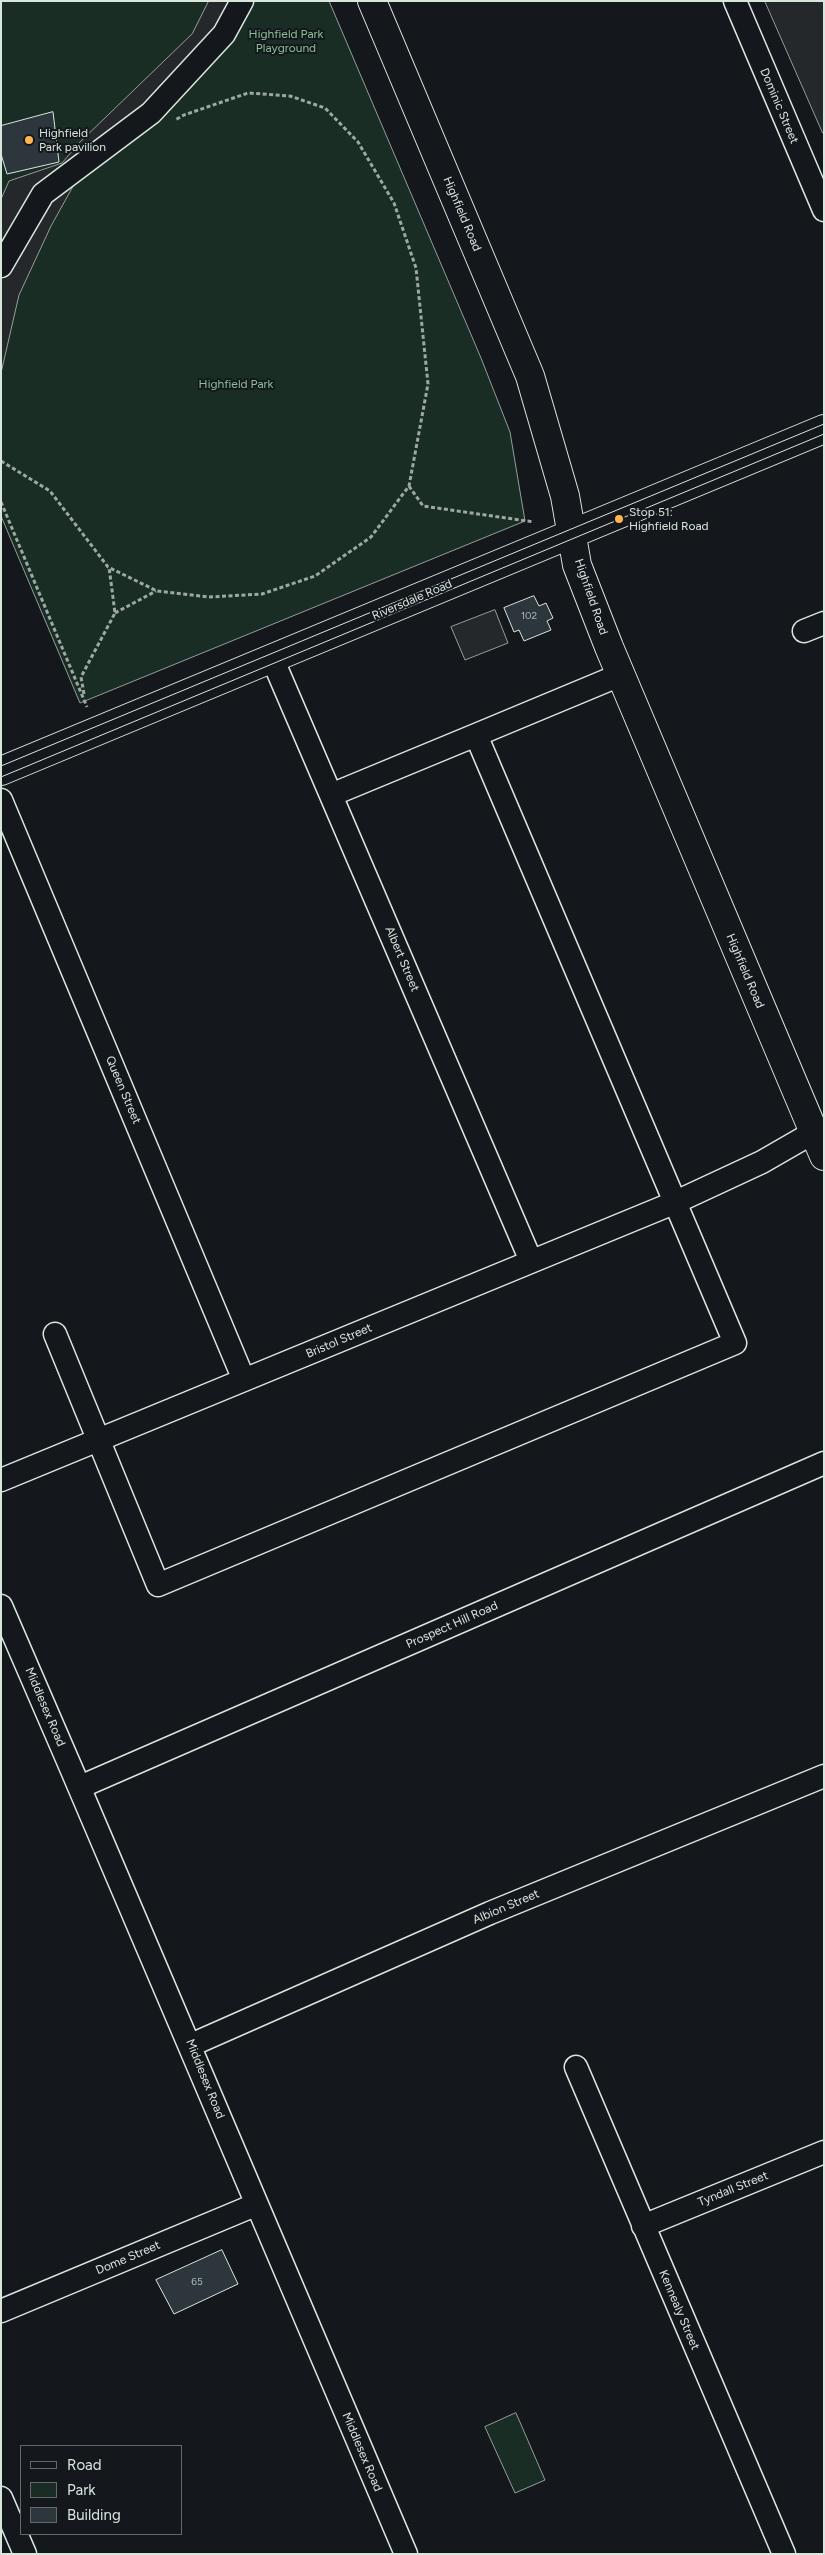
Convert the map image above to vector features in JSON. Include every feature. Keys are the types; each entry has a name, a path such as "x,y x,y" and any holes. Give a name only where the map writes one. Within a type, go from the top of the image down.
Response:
{"main road":[{"name":"Highfield Road","path":"372,1 530,376 549,436 572,533 577,565 620,675 819,1144"},
{"name":"Riversdale Road","path":"1,771 824,429"}],"street":[{"path":"1,266 43,194 150,113 224,34 242,1"},
{"name":"Dominic Street","path":"735,1 824,210"},
{"name":"Albert Street","path":"272,658 531,1261"},
{"path":"331,795 620,675"},
{"path":"55,1334 97,1440 158,1584 735,1343 476,735"},
{"name":"Queen Street","path":"1,800 244,1380"},
{"name":"Bristol Street","path":"1,1480 676,1202 762,1162 819,1144"},
{"name":"Prospect Hill Road","path":"80,1787 824,1464"},
{"name":"Middlesex Road","path":"1,1606 191,2044 256,2205 406,2554"},
{"name":"Albion Street","path":"191,2044 490,1913 824,1776"},
{"name":"Kennealy Street","path":"576,2067 784,2554"},
{"name":"Tyndall Street","path":"643,2226 824,2152"},
{"name":"Dome Street","path":"1,2312 256,2205"},
{"path":"1,2498 25,2554"}],"path":[{"path":"1,461 50,491 108,566 157,591 209,597 262,594 315,576 371,537 409,486 428,384 416,268 394,204 358,142 325,108 290,96 248,93 184,115 168,125"},
{"path":"409,486 423,506 534,522"},
{"path":"1,502 87,707"},
{"path":"108,566 115,613"},
{"path":"85,701 81,676 115,613 157,591"}],"green space":[{"name":"Highfield Park","path":"1,1 329,1 481,358 510,432 525,521 80,703 1,516"},
{"path":"516,2413 545,2480 515,2493 485,2427"}],"shaded area":[{"path":"209,1 252,1 76,181 51,226 19,295 1,373 1,199 9,181 62,163 80,142 192,34"},
{"path":"765,1 824,1 824,133 823,133"},
{"path":"495,610 508,643 465,660 451,627"}],"building":[{"name":"Highfield Park pavilion","path":"53,112 59,162 7,174 1,154 1,126"},
{"path":"534,596 539,606 546,603 553,618 547,621 551,630 524,641 519,630 514,632 504,608"},
{"path":"222,2250 238,2284 174,2314 156,2280"}],"tram line":[{"path":"1,766 824,424"},
{"path":"1,777 824,434"}],"place":[{"name":"Highfield Park pavilion","path":"29,140"},
{"name":"Stop 51: Highfield Road","path":"619,519"}],"park label":[{"name":"Highfield Park Playground","path":"286,41"}]}
